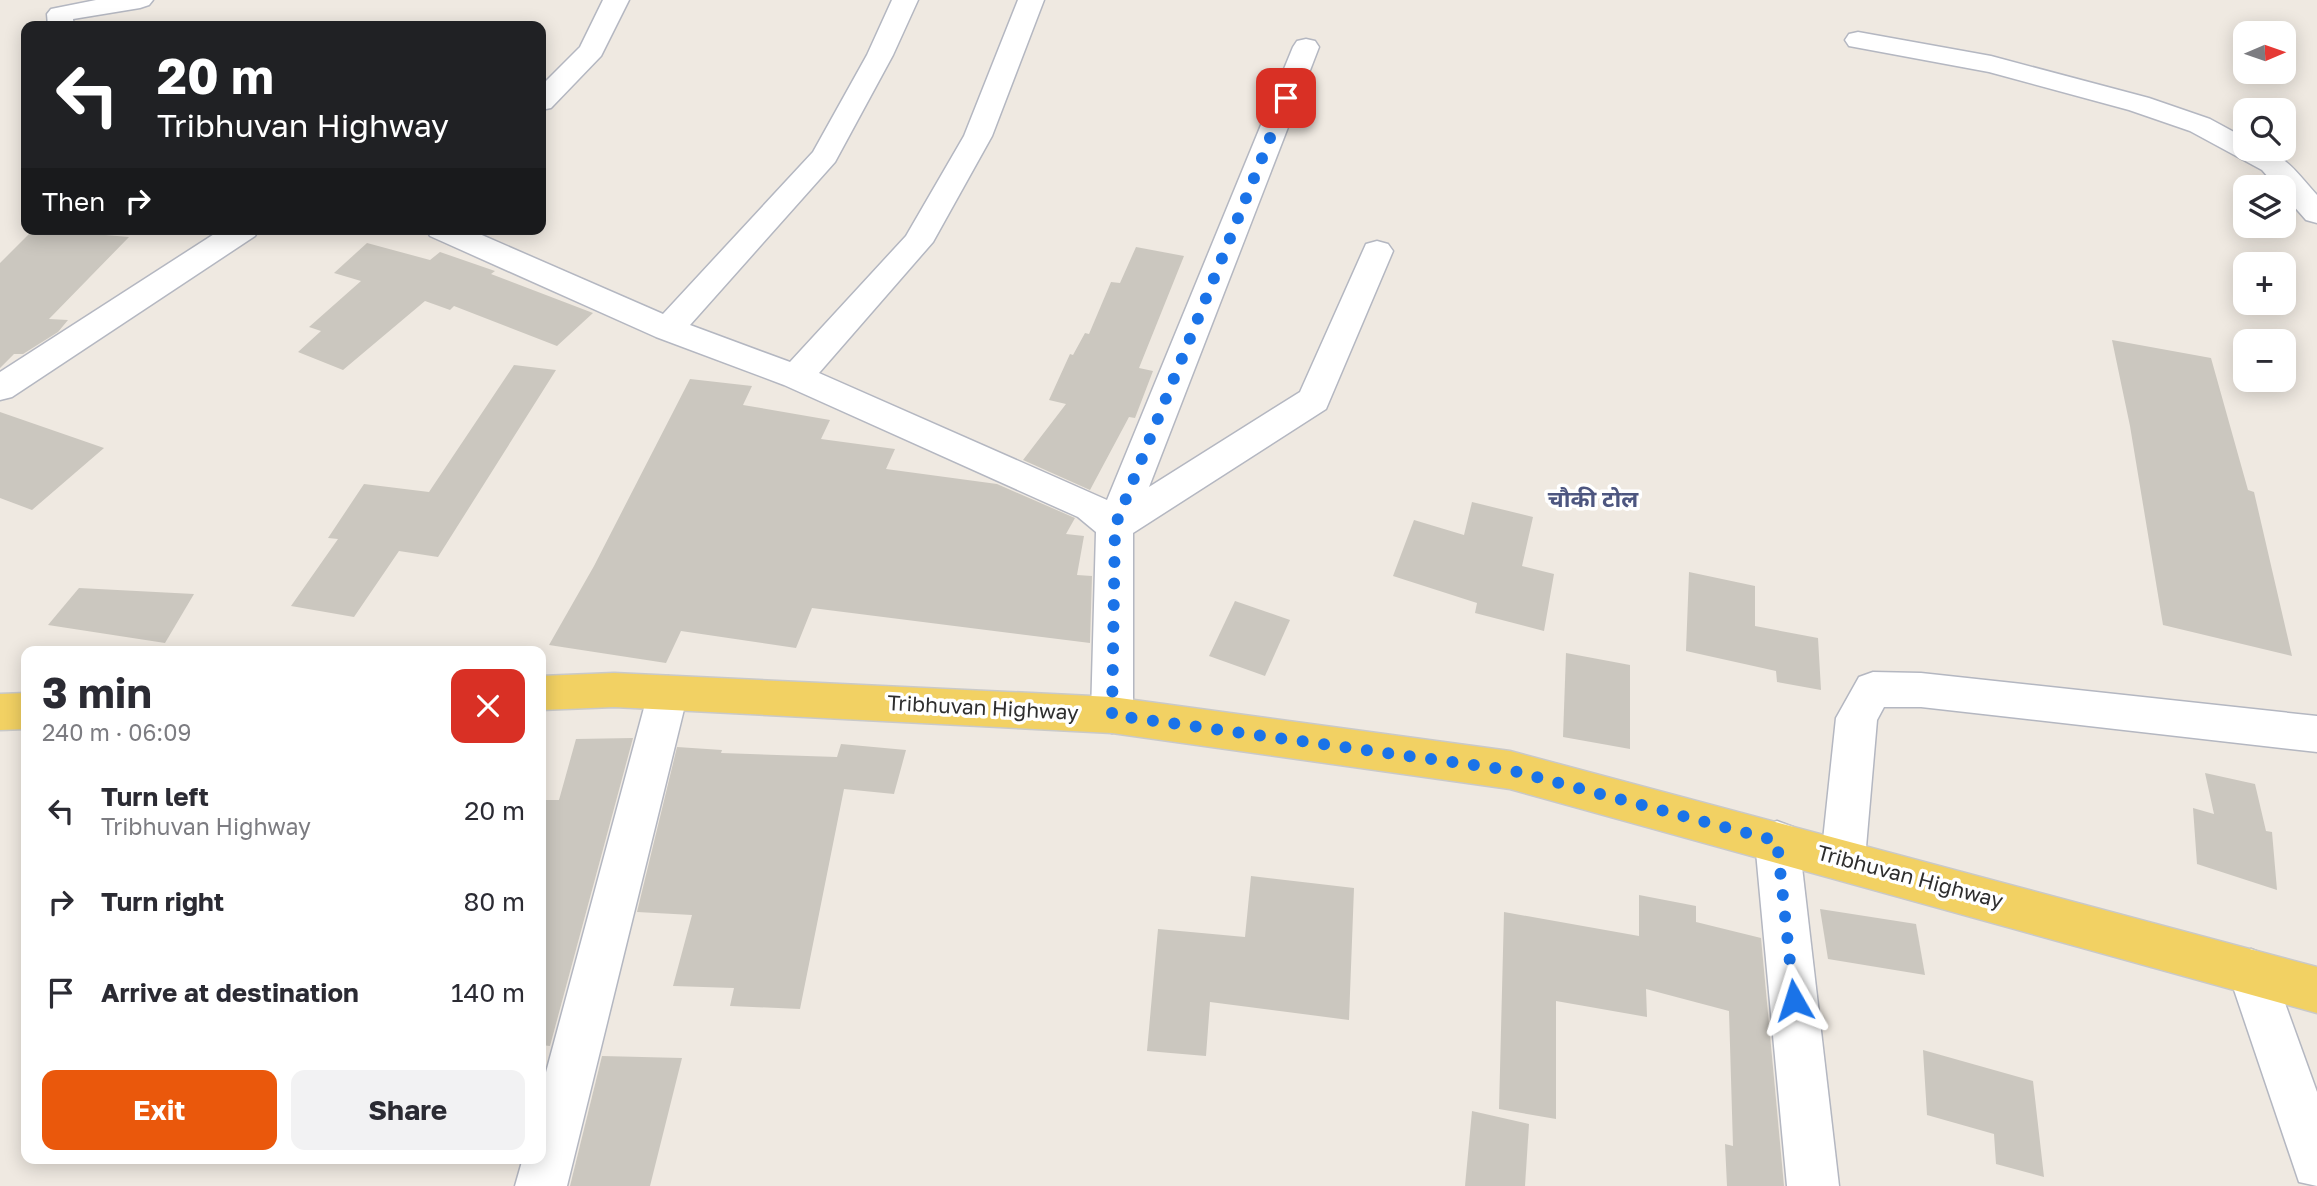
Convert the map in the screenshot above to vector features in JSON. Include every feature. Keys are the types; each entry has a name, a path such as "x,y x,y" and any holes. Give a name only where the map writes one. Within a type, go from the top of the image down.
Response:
{"main road":[{"name":"Tribhuvan Highway","path":"546,693 614,690 1112,715 1510,770 2317,990"},
{"path":"0,712 21,711"}],"street":[{"path":"61,21 60,14 140,0"},
{"path":"546,97 592,50 616,0"},
{"path":"668,329 825,156 880,55 905,0"},
{"path":"796,377 918,242 978,136 1031,0"},
{"path":"1858,40 1991,64 2140,104 2200,125 2272,164 2317,213"},
{"path":"1112,715 1115,526 1306,47"},
{"path":"0,388 235,235"},
{"path":"454,235 668,329 796,377 1091,507 1115,526"},
{"path":"1115,526 1314,400 1377,251"},
{"path":"1843,859 1857,718 1874,689 1921,690 2317,734"},
{"path":"541,1186 668,693"},
{"path":"1777,841 1813,1186"},
{"path":"2251,972 2317,1164"}],"building":[{"path":"28,235 129,237 49,319 68,320 58,332 23,354 14,354 0,368 0,263"},
{"path":"367,243 430,260 440,252 495,271 491,274 593,313 557,346 454,306 450,310 425,301 343,370 298,352 321,331 309,327 361,281 334,273"},
{"path":"1136,247 1184,256 1139,368 1153,371 1135,418 1129,417 1090,490 1023,460 1066,404 1049,400 1070,354 1073,355 1085,333 1089,334 1111,282 1120,283"},
{"path":"2112,340 2211,358 2248,490 2254,492 2292,656 2163,625 2130,426"},
{"path":"514,365 556,370 438,557 399,551 354,617 291,606 338,539 328,538 364,484 429,492"},
{"path":"690,379 752,386 743,405 830,420 821,439 895,449 886,469 997,484 1075,518 1066,534 1084,536 1077,575 1092,576 1090,643 812,608 796,648 681,631 666,663 549,645 594,566"},
{"path":"0,412 104,448 32,510 0,498"},
{"path":"1472,502 1533,517 1522,566 1554,574 1544,631 1475,613 1477,603 1393,576 1414,520 1464,535"},
{"path":"1689,572 1755,586 1755,626 1818,638 1821,690 1777,682 1776,671 1686,651"},
{"path":"79,588 194,594 165,643 48,625"},
{"path":"1235,601 1290,620 1265,676 1209,656"},
{"path":"1566,653 1630,665 1630,749 1563,737"},
{"path":"633,738 550,1046 546,1046 546,800 559,800 576,739"},
{"path":"841,744 906,750 894,794 844,789 800,1009 730,1006 734,988 673,986 692,915 637,912 677,747 722,750 721,753 837,757"},
{"path":"2205,773 2255,784 2266,831 2272,832 2277,890 2197,864 2193,808 2214,814"},
{"path":"1251,876 1354,888 1349,1020 1210,1002 1206,1056 1147,1051 1158,929 1245,937"},
{"path":"1639,895 1696,906 1696,922 1761,938 1784,1186 1727,1186 1725,1144 1733,1146 1729,1011 1646,989 1647,1017 1556,1001 1556,1119 1499,1109 1504,912 1639,936"},
{"path":"1820,909 1916,924 1925,975 1828,959"},
{"path":"1923,1050 2033,1081 2044,1177 1996,1164 1994,1134 1927,1115"},
{"path":"602,1056 682,1058 650,1186 570,1186"},
{"path":"1472,1111 1529,1124 1525,1186 1465,1186"}],"district":[{"name":"चौकी टोल","path":"1593,499"}],"route":[{"path":"1286,98 1115,526 1112,715 1510,770 1777,841 1794,1000"}]}
